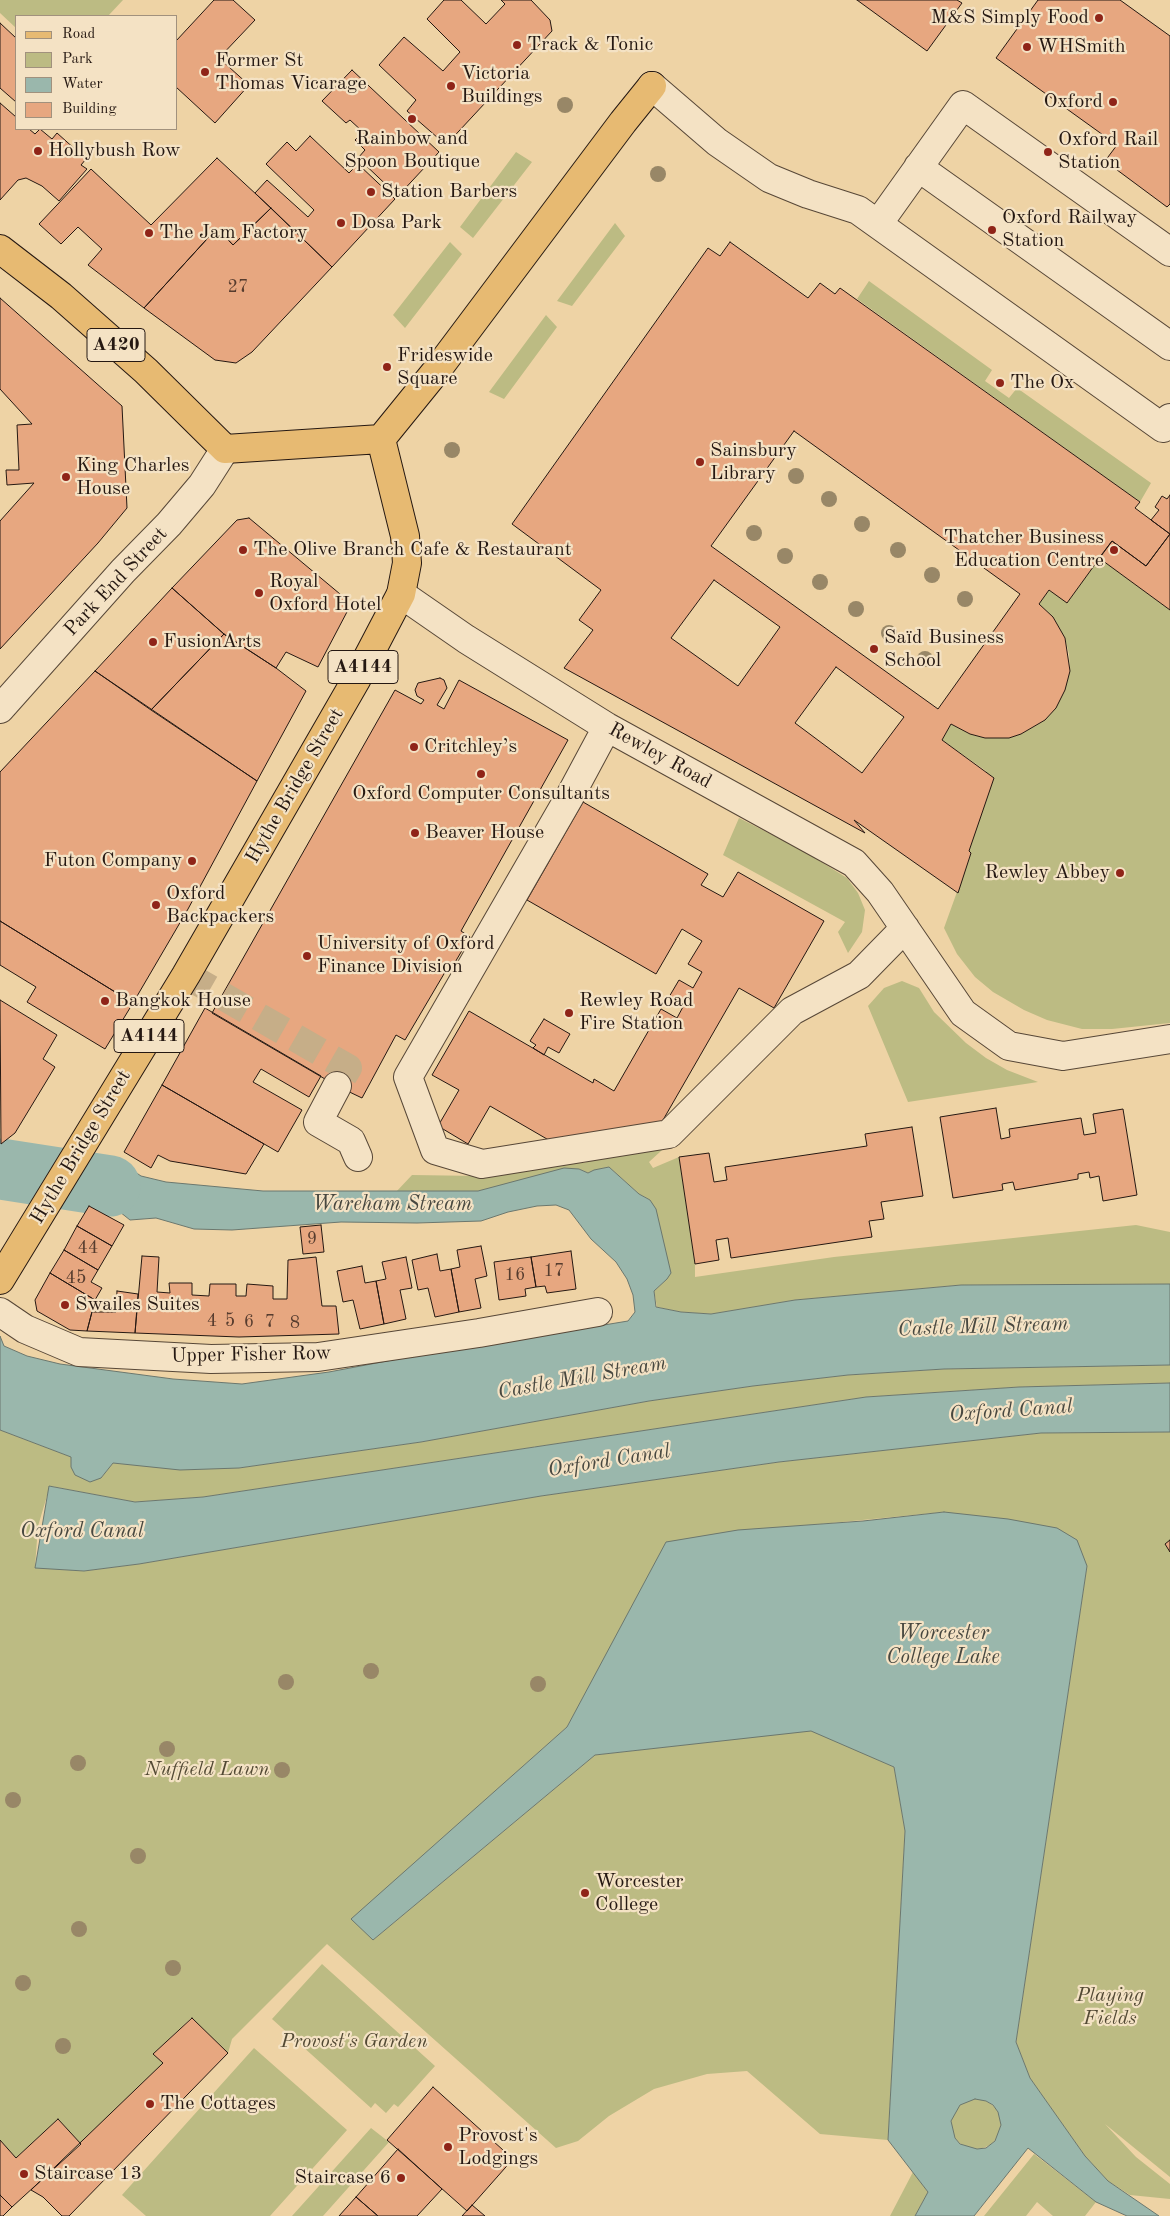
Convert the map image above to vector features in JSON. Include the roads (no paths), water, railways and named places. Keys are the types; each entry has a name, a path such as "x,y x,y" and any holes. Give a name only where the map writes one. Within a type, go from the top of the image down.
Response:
{"main road":[{"path":"225,449 381,439 437,370 652,86"},
{"name":"A420","path":"0,249 60,296 146,371 225,449"},
{"path":"381,439 405,536 407,563 401,594"},
{"name":"Hythe Bridge Street","path":"0,1280 186,975 386,625 401,594"}],"street":[{"path":"652,86 718,142 769,178 808,194 858,210 1163,428 1170,418"},
{"path":"878,224 963,105 1170,252"},
{"path":"918,167 1170,346"},
{"name":"Park End Street","path":"0,709 123,571 169,524 202,485 225,449"},
{"name":"Rewley Road","path":"401,594 466,639 607,727 854,863 880,892 964,1013 1009,1046 1063,1056 1170,1039"},
{"path":"607,727 570,796 408,1077 435,1150 482,1164 669,1134 792,1011 859,975 905,928"},
{"path":"337,1086 318,1122 351,1141 358,1157"},
{"name":"Upper Fisher Row","path":"0,1312 25,1329 79,1352 211,1359 318,1357 479,1333 598,1312"}],"water":[{"name":"Castle Mill Stream","path":"43,1148 122,1163 141,1176 166,1182 263,1191 478,1191 564,1168 579,1169 588,1173 609,1167 639,1194 650,1200 656,1209 671,1273 654,1291 656,1307 681,1312 711,1314 795,1300 961,1285 1170,1284 1170,1365 944,1369 848,1375 649,1401 421,1442 239,1468 180,1470 113,1463 101,1478 90,1482 75,1475 71,1467 71,1457 0,1430 0,1336 4,1346 27,1356 60,1364 173,1379 242,1384 329,1372 482,1343 563,1325 604,1325 628,1321 635,1312 633,1295 627,1279 616,1262 591,1239 569,1210 556,1205 537,1206 508,1212 481,1221 417,1223 341,1222 232,1230 194,1229 156,1218 130,1220 120,1212 97,1203 16,1191"},
{"name":"Oxford Canal","path":"1170,1383 1170,1432 1041,1433 779,1462 541,1496 139,1564 84,1571 35,1568 49,1486 135,1502 203,1497 866,1397 1019,1387"},
{"name":"Worcester College Lake","path":"944,1512 1008,1519 1057,1528 1077,1540 1087,1566 1016,2042 1030,2078 1085,2156 1108,2181 1159,2216 1127,2216 1096,2202 1028,2148 974,2216 915,2216 928,2192 888,2140 905,1831 894,1767 811,1731 595,1755 373,1940 351,1919 567,1727 666,1542 738,1530 863,1521","holes":["975,2099 986,2101 993,2105 998,2112 1001,2125 995,2141 986,2148 977,2149 960,2144 955,2138 951,2121 960,2105"]}],"waterway":[{"name":"Wareham Stream","path":"0,1169 110,1186"}],"tunnel":[{"path":"186,975 348,1068 337,1086"}],"place":[{"name":"M&S Simply Food","path":"1099,18"},
{"name":"Track & Tonic","path":"517,45"},
{"name":"WHSmith","path":"1027,47"},
{"name":"Former St Thomas Vicarage","path":"205,72"},
{"name":"Victoria Buildings","path":"451,86"},
{"name":"Oxford","path":"1113,102"},
{"name":"Rainbow and Spoon Boutique","path":"412,119"},
{"name":"Hollybush Row","path":"38,151"},
{"name":"Oxford Rail Station","path":"1048,152"},
{"name":"Station Barbers","path":"371,192"},
{"name":"Dosa Park","path":"341,223"},
{"name":"Oxford Railway Station","path":"992,230"},
{"name":"The Jam Factory","path":"149,233"},
{"name":"Frideswide Square","path":"387,367"},
{"name":"The Ox","path":"1000,383"},
{"name":"Sainsbury Library","path":"700,462"},
{"name":"King Charles House","path":"66,477"},
{"name":"The Olive Branch Cafe & Restaurant","path":"243,550"},
{"name":"Thatcher Business Education Centre","path":"1114,550"},
{"name":"Royal Oxford Hotel","path":"259,593"},
{"name":"FusionArts","path":"153,642"},
{"name":"Saïd Business School","path":"874,649"},
{"name":"Critchley’s","path":"414,747"},
{"name":"Oxford Computer Consultants","path":"481,774"},
{"name":"Beaver House","path":"415,833"},
{"name":"Futon Company","path":"192,861"},
{"name":"Rewley Abbey","path":"1120,873"},
{"name":"Oxford Backpackers","path":"156,905"},
{"name":"University of Oxford Finance Division","path":"307,956"},
{"name":"Bangkok House","path":"105,1001"},
{"name":"Rewley Road Fire Station","path":"569,1013"},
{"name":"Swailes Suites","path":"65,1305"},
{"name":"Worcester College","path":"585,1893"},
{"name":"The Cottages","path":"150,2104"},
{"name":"Provost's Lodgings","path":"448,2147"},
{"name":"Staircase 13","path":"24,2174"},
{"name":"Staircase 6","path":"401,2178"}],"park label":[{"name":"Nuffield Lawn","path":"207,1770"},
{"name":"Playing Fields","path":"1110,2008"},
{"name":"Provost's Garden","path":"354,2042"}]}
